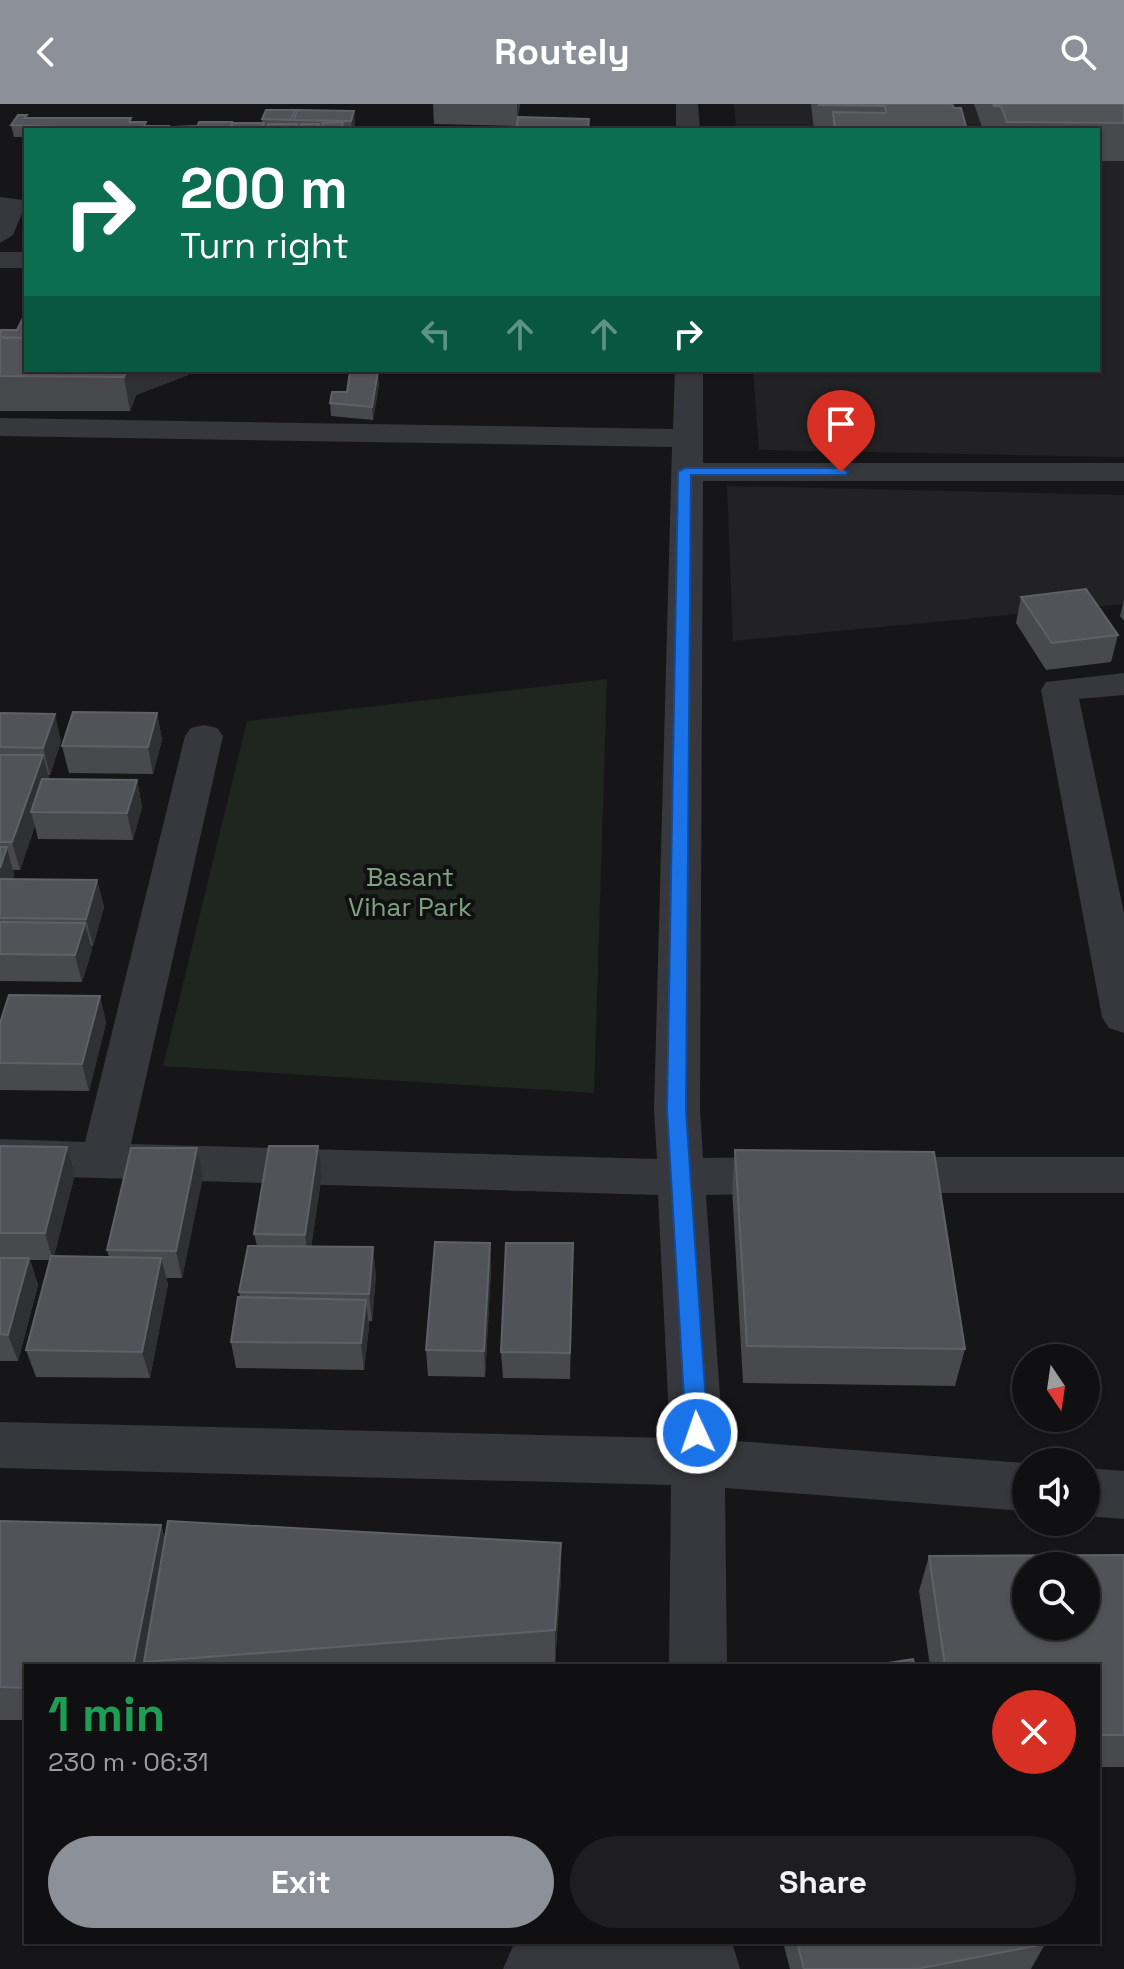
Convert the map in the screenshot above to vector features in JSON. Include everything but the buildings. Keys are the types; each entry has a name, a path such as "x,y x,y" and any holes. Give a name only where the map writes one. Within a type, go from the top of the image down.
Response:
{"street":[{"path":"687,104 688,128"},
{"path":"0,235 7,205 24,181"},
{"path":"0,260 24,260"},
{"path":"689,372 677,1110 698,1462 698,1664"},
{"path":"0,427 1124,472"},
{"path":"1124,684 1059,690 1118,971 1124,1017"},
{"path":"104,1159 204,736"},
{"path":"0,1157 611,1178 681,1174 1124,1175"},
{"path":"0,1445 698,1462 1012,1486"},
{"path":"1100,1493 1124,1495"},
{"path":"536,1969 653,1944"},
{"path":"701,1944 707,1969"}],"shaded area":[{"path":"734,104 1124,104 1124,457 759,450 753,372 1100,372 1100,128 736,128"},
{"path":"727,486 1124,495 1124,604 733,641"}],"green space":[{"name":"Basant Vihar Park","path":"607,679 594,1093 163,1066 247,721"}],"route":[{"path":"697,1433 677,1110 685,472 841,472"}]}
